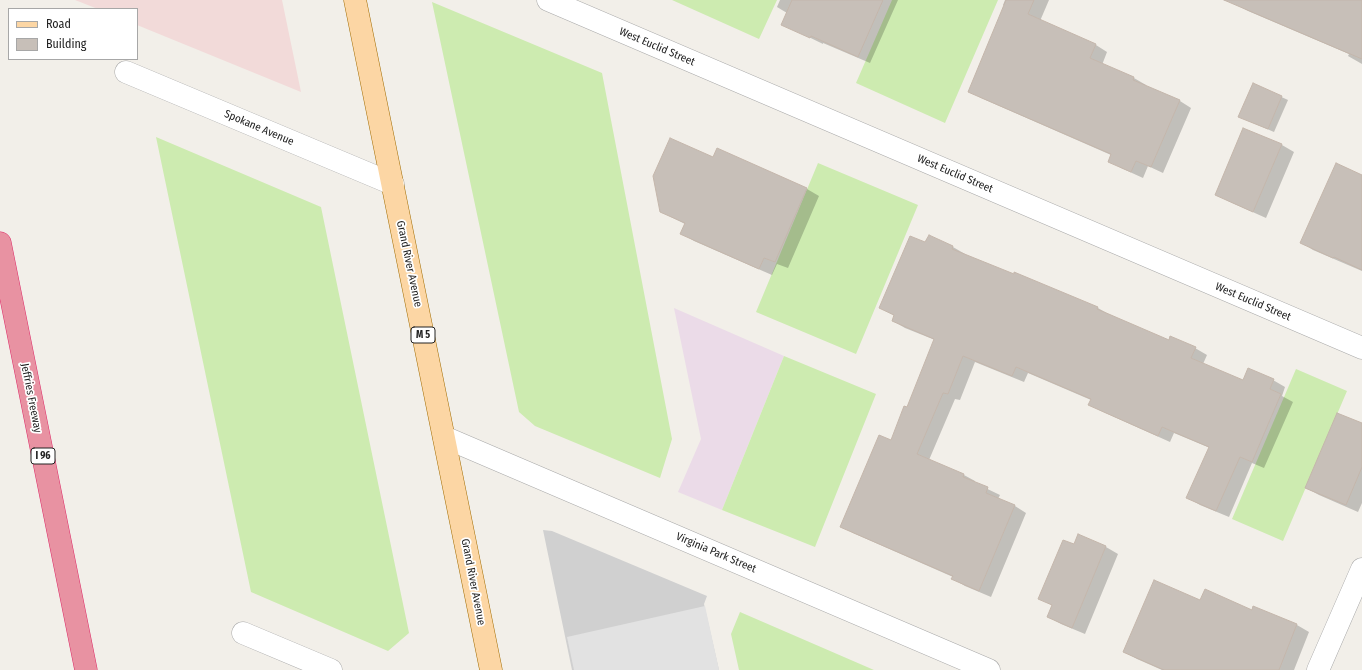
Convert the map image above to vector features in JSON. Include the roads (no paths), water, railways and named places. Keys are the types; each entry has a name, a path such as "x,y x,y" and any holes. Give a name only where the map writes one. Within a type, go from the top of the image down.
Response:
{"highway":[{"name":"Jeffries Freeway","path":"0,243 86,670"}],"main road":[{"name":"Grand River Avenue","path":"355,0 491,670"}],"street":[{"name":"West Euclid Street","path":"548,0 1362,348"},
{"name":"Spokane Avenue","path":"126,72 392,184"},
{"name":"Virginia Park Street","path":"444,437 989,670"},
{"path":"1318,670 1362,569"},
{"path":"243,633 331,670"}]}
